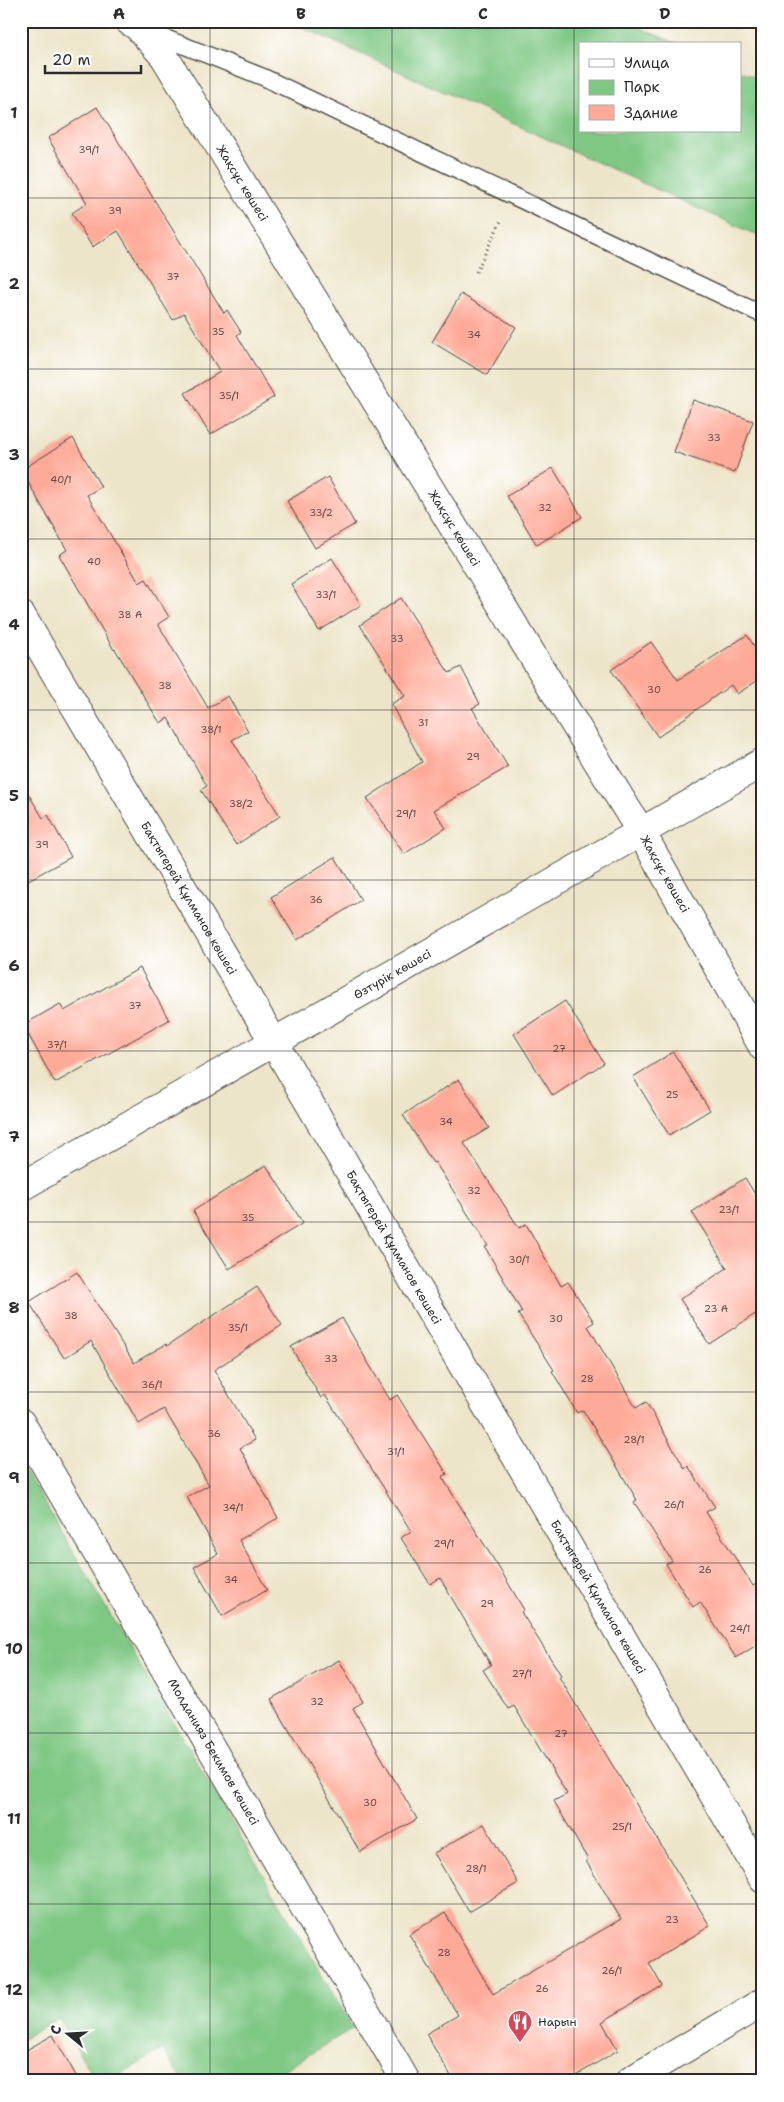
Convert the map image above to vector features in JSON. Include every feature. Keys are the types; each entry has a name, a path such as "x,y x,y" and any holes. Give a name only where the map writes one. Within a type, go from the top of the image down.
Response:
{"street":[{"name":"Жақсұс көшесі","path":"133,24 164,56 640,832 763,1047"},
{"name":"Бақтыгерей Құлманов көшесі","path":"21,616 274,1042 763,1879"},
{"name":"Өзтүрік көшесі","path":"21,1187 763,762"},
{"name":"Молданияз Бекимов көшесі","path":"21,1423 406,2081"},
{"path":"630,2081 763,2002"}],"lane":[{"path":"133,24 264,77 763,315"}],"path":[{"path":"476,272 514,196"}],"green space":[{"path":"289,21 624,21 672,42 579,42 579,132 742,132 742,72 763,80 763,238"},
{"path":"21,1463 353,2028 265,2081 182,2081 163,2049 109,2081 96,2081 59,2018 21,2040 21,1800 29,1798 21,1784"}],"building":[{"path":"97,107 224,313 227,310 241,332 237,335 274,397 210,435 185,393 220,372 184,313 173,320 118,231 92,247 72,213 87,203 48,138"},
{"path":"461,294 516,327 487,375 432,342"},
{"path":"693,400 753,421 735,473 674,452"},
{"path":"73,438 101,487 87,495 139,583 146,579 169,617 158,624 208,708 228,696 248,731 232,740 280,816 236,845 201,790 207,786 168,718 160,723 114,650 59,555 67,550 21,470"},
{"path":"553,468 582,517 537,545 507,496"},
{"path":"328,477 355,524 315,548 287,501"},
{"path":"332,558 361,605 319,631 291,584"},
{"path":"401,598 449,673 461,667 480,704 472,708 508,767 434,810 446,828 404,854 367,798 422,762 391,704 405,696 360,625"},
{"path":"747,635 763,660 763,677 737,694 731,685 658,737 611,670 651,642 678,680"},
{"path":"21,782 43,818 48,815 71,857 21,884"},
{"path":"335,857 361,900 297,940 271,897"},
{"path":"140,968 169,1020 55,1083 23,1025 60,1004 64,1011"},
{"path":"565,1001 604,1063 553,1096 514,1034"},
{"path":"673,1052 710,1110 669,1135 633,1077"},
{"path":"459,1079 489,1128 464,1143 519,1228 526,1224 561,1286 568,1282 594,1322 588,1326 636,1408 646,1402 685,1469 688,1466 715,1507 706,1512 753,1586 763,1580 763,1641 736,1658 700,1602 693,1607 666,1564 672,1561 634,1502 637,1500 583,1410 577,1413 552,1371 554,1370 518,1314 522,1312 485,1247 488,1246 403,1115"},
{"path":"266,1165 303,1223 229,1269 193,1211"},
{"path":"745,1178 763,1207 763,1309 709,1344 680,1299 727,1268 692,1212"},
{"path":"77,1272 134,1363 166,1344 167,1346 257,1287 282,1325 214,1370 255,1440 240,1448 278,1518 239,1540 267,1590 222,1616 194,1567 218,1554 187,1497 209,1485 164,1409 139,1424 91,1341 64,1358 29,1302"},
{"path":"342,1318 390,1400 397,1395 447,1474 442,1477 504,1576 524,1610 521,1612 561,1675 559,1677 710,1926 649,1963 662,1986 602,2022 618,2050 567,2081 454,2081 426,2034 458,2015 409,1934 445,1913 493,1994 621,1919 586,1861 588,1860 554,1801 567,1794 514,1706 508,1709 483,1670 491,1665 440,1578 430,1584 401,1538 411,1531 325,1395 321,1398 291,1347"},
{"path":"339,1660 363,1702 353,1708 417,1819 360,1852 271,1699"},
{"path":"484,1824 518,1883 469,1912 434,1853"},
{"path":"53,2035 79,2081 21,2081 21,2053"}],"place":[{"name":"Нарын","path":"520,2043"}]}
